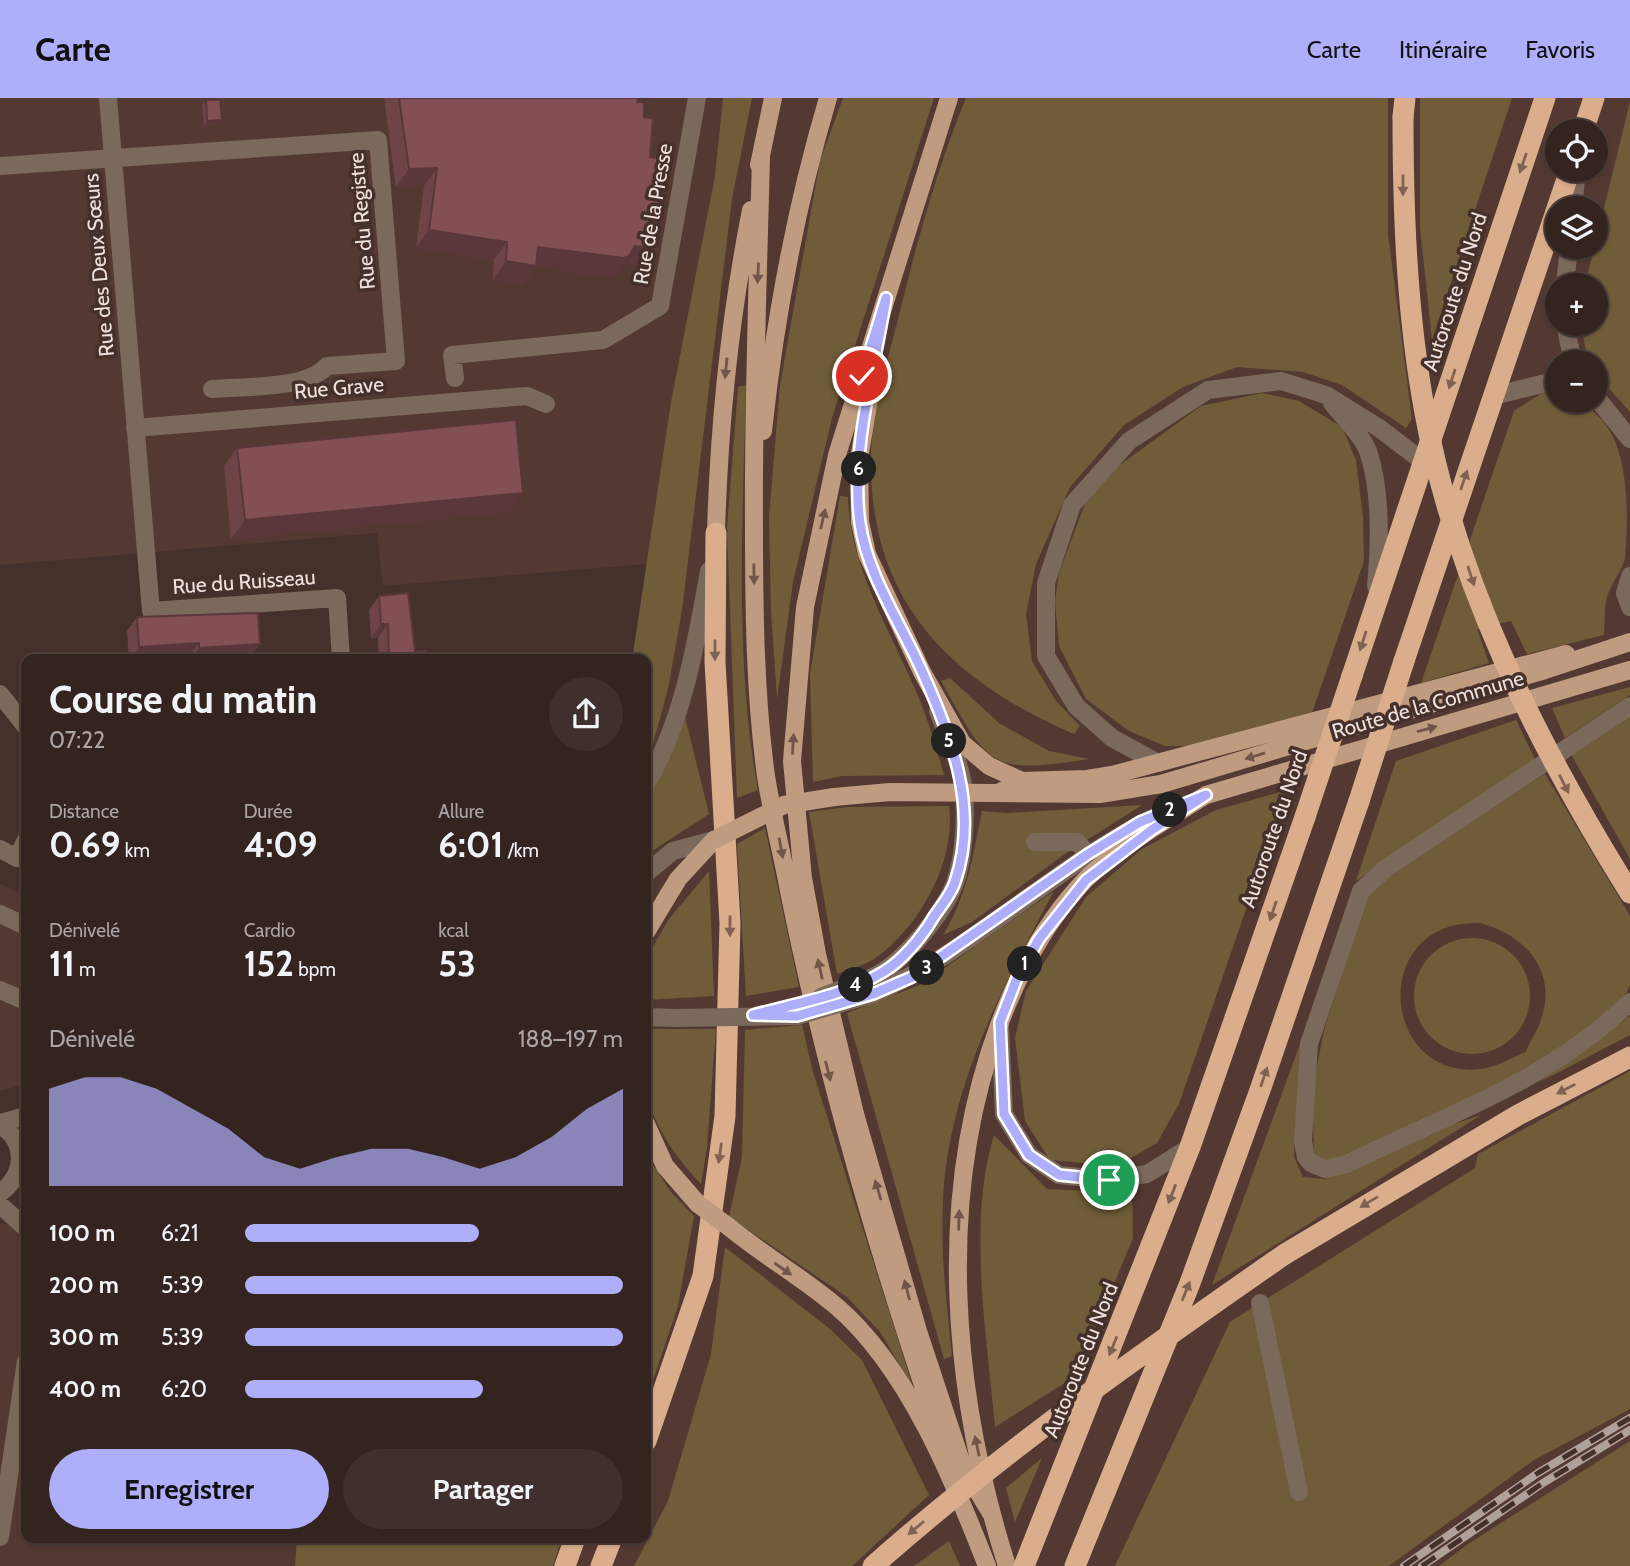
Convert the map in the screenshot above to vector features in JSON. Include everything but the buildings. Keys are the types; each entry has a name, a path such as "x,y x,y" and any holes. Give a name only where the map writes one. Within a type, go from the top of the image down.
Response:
{"highway":[{"name":"Autoroute du Nord","path":"1027,1559 1190,1147 1425,463 1545,98"},
{"path":"1587,119 1594,98"},
{"path":"1404,107 1403,223 1425,412 1447,503 1476,591 1518,693 1572,799 1630,893"},
{"path":"1075,1566 1190,1283 1260,1090 1566,182"},
{"path":"651,1427 703,1276 725,1116 730,923 715,663 716,533"},
{"path":"873,1566 1037,1432 1145,1351 1286,1254 1506,1122 1629,1057"},
{"path":"565,1566 573,1543"},
{"path":"601,1566 610,1543"}],"main road":[{"path":"716,533 718,456 726,362 773,98"},
{"path":"754,546 771,361 810,157 828,98"},
{"path":"949,98 837,456 805,607 792,761 797,828 817,954 855,1114 918,1331 963,1467 990,1513"},
{"path":"761,156 754,358 754,546 755,626 766,775 808,986 885,1276 939,1433 942,1457"},
{"path":"886,298 859,459 860,522 867,554 922,671 962,743 989,766 1022,781"},
{"path":"997,794 1022,781 1087,779 1158,763 1537,659 1627,642"},
{"path":"651,924 678,879 714,840 784,805 890,792 1100,794 1161,784 1545,670 1627,642"},
{"name":"Route de la Commune","path":"1206,795 1630,670"},
{"path":"1007,1566 990,1513 972,1425 960,1326 959,1215 966,1143 987,1059 1017,978 1039,939 1086,880 1153,829 1206,795"},
{"path":"651,1135 665,1166 698,1204 836,1306 878,1348 942,1457 987,1566"}],"street":[{"name":"Rue des Deux Sœurs","path":"108,98 135,428"},
{"name":"Rue de la Presse","path":"455,378 452,355 603,340 660,306 697,98"},
{"name":"Rue du Registre","path":"0,166 378,140 396,361 327,366 319,374 295,382 212,389"},
{"path":"1158,763 1112,738 1076,706 1046,656 1046,583 1072,505 1129,441 1208,390 1281,381 1326,395 1379,428 1425,463"},
{"path":"1493,396 1545,383"},
{"path":"1326,395 1367,449 1377,504 1374,608"},
{"name":"Rue Grave","path":"135,428 527,396 545,404"},
{"path":"1608,412 1630,439"},
{"name":"Rue du Ruisseau","path":"135,428 150,611 337,598 341,654"},
{"path":"651,775 691,670 716,533"},
{"path":"1630,576 1625,593 1630,607"},
{"path":"872,986 925,932 954,884 962,855 964,793 958,763 922,671"},
{"path":"0,694 21,721"},
{"path":"1630,706 1385,869 1361,891 1309,1044 1303,1141 1306,1157 1311,1163 1325,1169 1347,1164 1490,1099 1532,1077 1609,1023 1630,1002"},
{"name":"Route de la Commune","path":"651,1017 797,1016 872,986 912,977 954,951 1088,854 1140,822 1206,795"},
{"path":"651,869 673,852 714,840"},
{"path":"1035,842 1077,842 1088,854"},
{"path":"0,849 17,858 21,850"},
{"path":"0,914 21,924"},
{"path":"0,990 21,999"},
{"path":"1000,1022 1004,1114 1029,1155 1059,1175 1109,1180 1147,1174 1190,1147"},
{"path":"0,1124 21,1118"},
{"path":"0,1124 14,1137 21,1156"},
{"path":"0,1193 9,1187 21,1161"},
{"path":"0,1205 21,1224"},
{"path":"1260,1303 1299,1492"},
{"path":"0,1537 19,1480 21,1446"}],"shaded area":[{"path":"0,98 1630,98 1630,1566 0,1566 0,1223 21,1227 21,1543 651,1543 651,654 633,654 648,564 383,586 377,533 0,565"},
{"path":"723,98 752,98 732,199 682,610 668,689 651,751 651,654 633,654 671,402 715,176"},
{"path":"843,98 934,98 832,418 793,582 777,699 771,611 769,517 780,385 820,161"},
{"path":"966,98 1388,98 1388,234 1412,419 1406,428 1342,385 1303,372 1237,367 1183,387 1124,425 1070,487 1036,564 1026,614 1032,661 1056,701 1080,726 1074,734 1030,713 990,689 955,662 926,631 902,595 885,556 874,511 871,461 880,388 928,205"},
{"path":"1420,98 1512,98 1432,340 1420,228"},
{"path":"1630,102 1630,412 1608,387 1608,350 1586,350 1583,336 1608,336 1608,273 1588,273 1591,259 1608,259 1607,196"},
{"path":"746,385 742,537 743,640 750,741 758,790 737,798 727,528 738,387"},
{"path":"1262,393 1299,401 1342,427 1356,460 1363,517 1364,561 1312,713 1198,746 1165,746 1129,731 1086,699 1059,646 1055,602 1059,573 1086,501 1106,475 1201,406"},
{"path":"1545,393 1545,413 1594,413 1600,417 1612,435 1625,482 1627,534 1625,558 1607,597 1604,635 1527,654 1511,621 1477,629 1489,663 1421,683 1514,411"},
{"path":"840,496 848,497 856,551 875,603 921,703 944,775 842,776 813,782 810,674"},
{"path":"950,678 999,723 1049,751 1089,759 1030,766 1010,764 995,758 970,731 941,681"},
{"path":"1630,687 1630,695 1565,738 1552,708"},
{"path":"684,713 709,814 651,852 651,791"},
{"path":"1630,715 1630,859 1571,754"},
{"path":"1516,720 1535,759 1356,881 1396,761"},
{"path":"1545,774 1630,916 1630,985 1624,998 1606,1019 1526,1074 1347,1158 1318,1161 1314,1151 1312,1092 1324,1030 1368,893 1400,867","holes":["1480,923 1497,929 1524,946 1541,972 1545,987 1545,1004 1539,1026 1526,1052 1504,1062 1481,1069 1447,1066 1422,1051 1407,1027 1401,999 1404,971 1419,946 1444,929"]},
{"path":"1287,790 1179,1104 1157,1143 1117,1166 1050,1160 1025,1121 1015,1038 1026,991 1086,897 1142,849 1216,810"},
{"path":"1142,805 1065,854 972,922 943,935 964,890 982,811 1006,813"},
{"path":"949,806 947,848 941,869 921,909 908,927 877,957 837,974 809,812 848,807"},
{"path":"765,828 799,987 746,996 737,844"},
{"path":"709,871 714,996 651,1000 651,950 669,919"},
{"path":"0,884 21,894 21,1085 0,1091"},
{"path":"1054,891 997,1002 967,1079 955,1119 947,1159 942,1220 952,1356 944,1359 847,1013 922,984"},
{"path":"1472,938 1494,943 1513,955 1525,974 1530,996 1525,1018 1513,1037 1494,1049 1472,1054 1450,1049 1431,1037 1419,1018 1414,996 1419,974 1431,955 1450,943"},
{"path":"1630,1016 1630,1035 1538,1083"},
{"path":"802,1025 813,1072 913,1387 880,1332 847,1297 729,1217 742,1157 745,1030"},
{"path":"651,1029 716,1029 707,1147 701,1184 674,1151 652,1112"},
{"path":"1300,1044 1294,1157 1303,1177 1325,1179 1409,1139 1481,1115 1212,1285"},
{"path":"1630,1071 1630,1409 1534,1460 1389,1566 1115,1566 1230,1322 1475,1168 1478,1154"},
{"path":"994,1135 1047,1189 1132,1193 1133,1238 1076,1376 995,1427 984,1318 980,1242 986,1169"},
{"path":"651,1162 670,1191 694,1216 678,1306 651,1386"},
{"path":"725,1247 830,1329 862,1360 929,1495 852,1566 634,1566 646,1543 651,1543 651,1534 668,1501 711,1354"},
{"path":"1630,1441 1630,1566 1439,1566 1468,1544"},
{"path":"1042,1458 1015,1522 1006,1488"},
{"path":"949,1541 960,1566 914,1566"},
{"path":"297,1543 560,1543 553,1566 295,1566"}],"railway":[{"path":"1404,1566 1538,1473 1630,1418"},
{"path":"1422,1566 1543,1483 1630,1430"}],"route":[{"path":"862,376 886,298 859,459 860,522 867,554 922,671 958,763 964,793 962,855 954,884 925,932 885,972 837,993 753,1015 797,1016 873,994 912,977 954,951 1088,854 1140,822 1206,795 1112,858 1086,880 1039,939 1017,978 1000,1022 1004,1114 1029,1155 1059,1175 1109,1180"}]}
